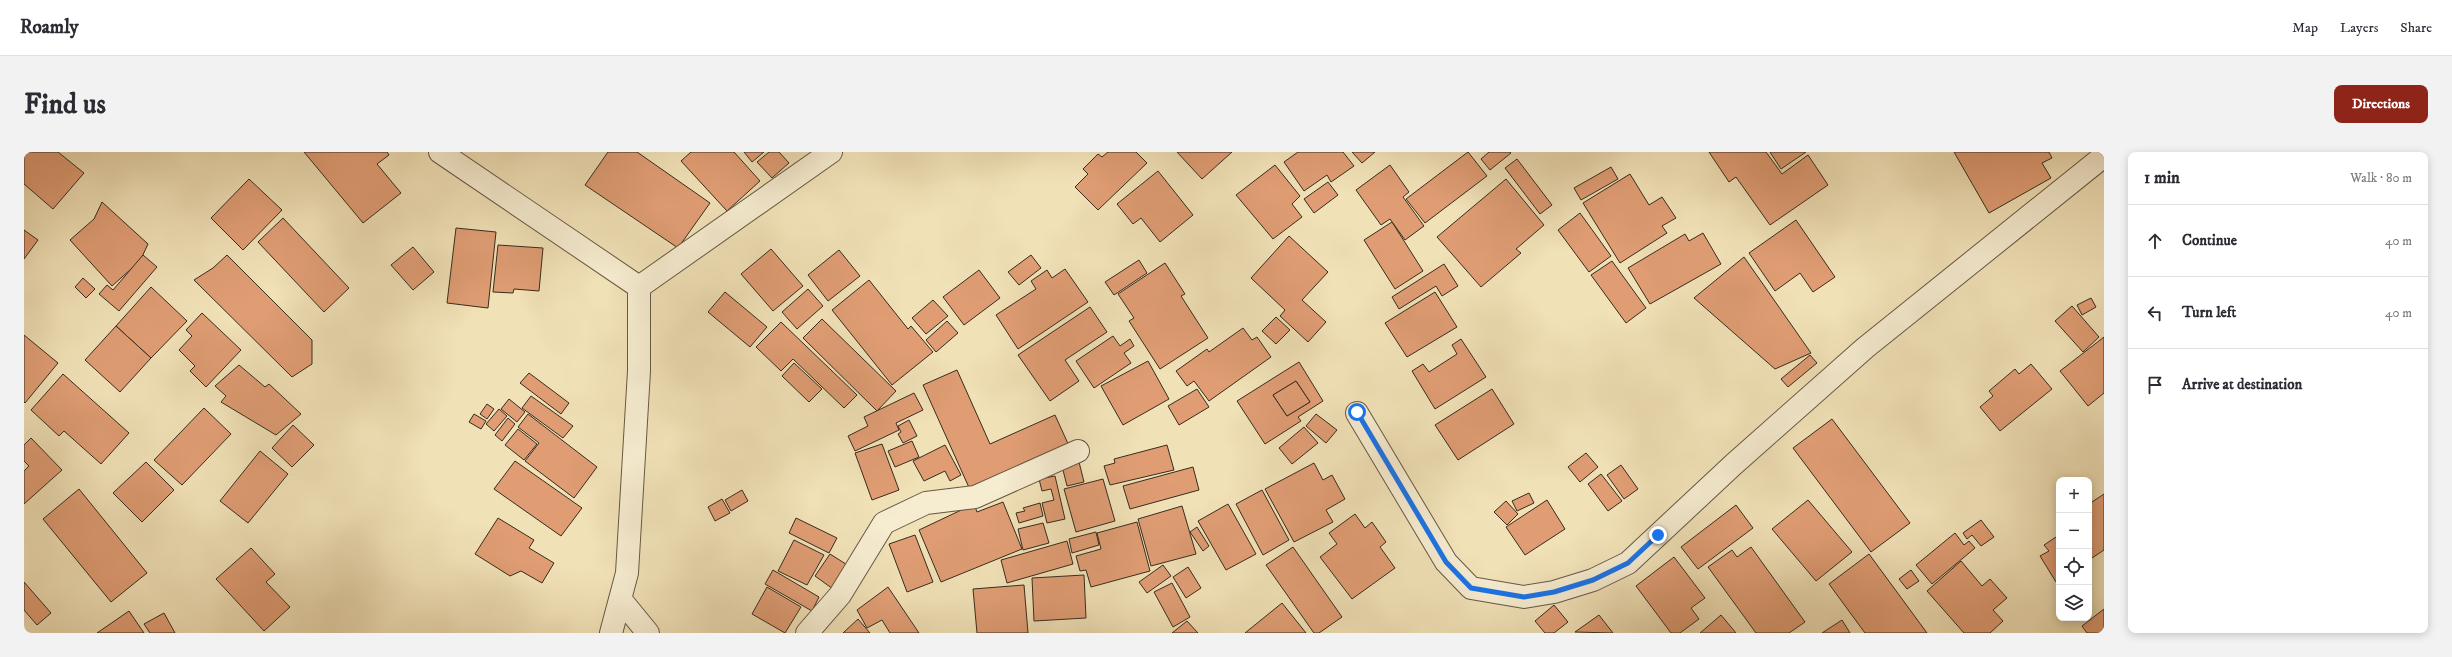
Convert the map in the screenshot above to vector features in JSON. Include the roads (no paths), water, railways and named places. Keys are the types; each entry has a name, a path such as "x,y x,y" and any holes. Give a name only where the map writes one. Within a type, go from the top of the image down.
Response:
{"street":[{"path":"440,152 639,287"},
{"path":"639,287 831,152"},
{"path":"1357,412 1446,562 1471,588 1524,597 1554,592 1593,580 1628,563 1734,464 1865,348 2104,156"},
{"path":"612,633 627,573 639,371 639,287"},
{"path":"807,633 840,594 884,523 926,503 975,497 1078,451"},
{"path":"621,600 648,633"}]}
